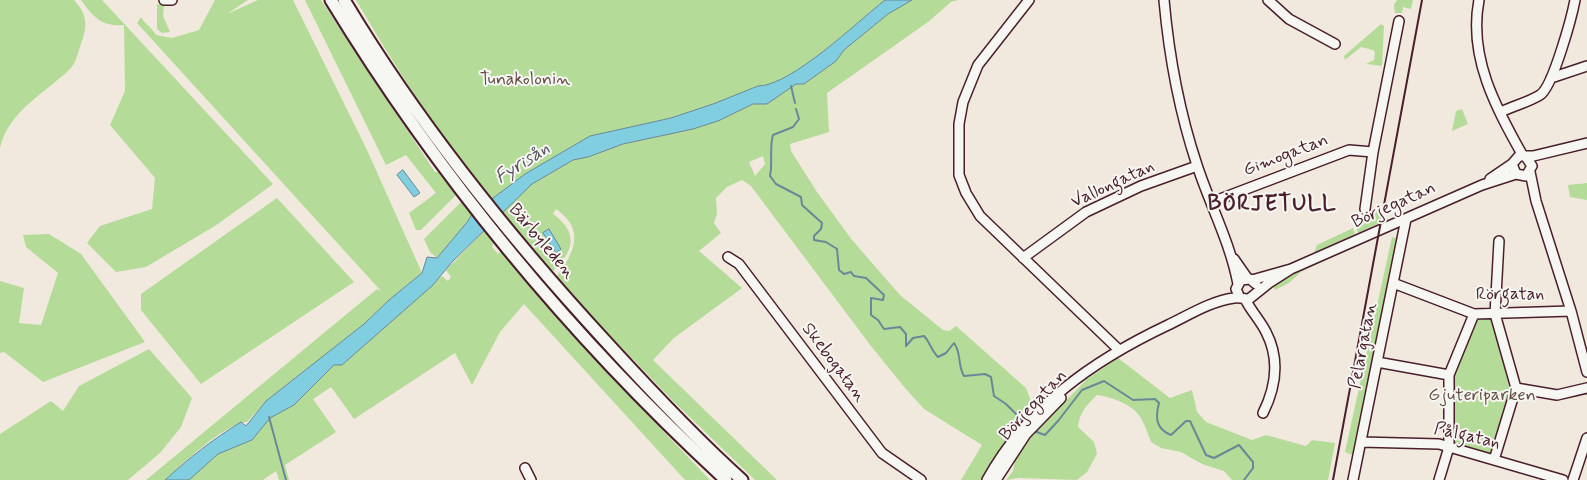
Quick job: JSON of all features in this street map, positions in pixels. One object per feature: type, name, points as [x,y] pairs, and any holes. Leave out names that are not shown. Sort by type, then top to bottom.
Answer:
[{"type":"main road","name":"Bärbyleden","points":[[331,0],[395,100],[518,252],[621,376],[726,480]]},
{"type":"main road","name":"Bärbyleden","points":[[344,0],[452,170]]},
{"type":"main road","name":"Bärbyleden","points":[[518,252],[670,412],[742,480]]},
{"type":"main road","points":[[702,458],[716,480]]},
{"type":"street","points":[[164,0],[172,0]]},
{"type":"street","points":[[1029,0],[978,65],[963,102],[959,124],[959,175],[966,193],[980,216],[1118,349]]},
{"type":"street","points":[[1164,0],[1179,104],[1198,166],[1245,293],[1266,332],[1274,354],[1276,370],[1274,386],[1263,413]]},
{"type":"street","points":[[1268,0],[1289,19],[1335,44]]},
{"type":"street","points":[[1479,0],[1476,49],[1519,159],[1531,169],[1536,200],[1571,311],[1587,372]]},
{"type":"street","points":[[1501,112],[1542,94],[1551,78],[1572,17],[1575,0]]},
{"type":"street","points":[[1365,209],[1399,21]]},
{"type":"street","points":[[1551,78],[1587,66]]},
{"type":"street","name":"Börjegatan","points":[[1482,185],[1519,159],[1587,143]]},
{"type":"street","name":"Gimogatan","points":[[1212,202],[1349,150],[1374,152]]},
{"type":"street","name":"Börjegatan","points":[[987,480],[1006,447],[1102,360],[1118,349],[1214,303],[1268,283],[1291,269],[1482,185],[1518,175],[1526,176],[1531,169],[1561,150]]},
{"type":"street","points":[[1519,159],[1513,172],[1518,175],[1536,200]]},
{"type":"street","name":"Vallongatan","points":[[1023,258],[1086,212],[1141,186],[1198,166]]},
{"type":"street","name":"Pelargatan","points":[[1353,480],[1406,218]]},
{"type":"street","points":[[1494,460],[1516,388],[1496,314],[1499,241]]},
{"type":"street","name":"Skebogatan","points":[[728,257],[739,264],[882,453],[920,480]]},
{"type":"street","points":[[1233,257],[1256,286],[1245,293]]},
{"type":"street","name":"Börjegatan","points":[[1245,293],[1241,280],[1250,280],[1291,269]]},
{"type":"street","name":"Rörgatan","points":[[1394,283],[1474,314],[1571,311]]},
{"type":"street","points":[[1439,480],[1449,447],[1449,374],[1474,314]]},
{"type":"street","points":[[1377,362],[1449,374]]},
{"type":"street","points":[[1516,388],[1557,395],[1587,388]]},
{"type":"street","name":"Börjegatan","points":[[996,480],[1023,432]]},
{"type":"street","points":[[1573,480],[1587,438]]},
{"type":"street","name":"Pålgatan","points":[[1361,442],[1439,444],[1563,480]]},
{"type":"street","points":[[525,468],[531,480]]},
{"type":"green space","points":[[0,0],[74,0],[83,13],[85,30],[77,57],[71,68],[30,103],[11,123],[4,135],[0,148]]},
{"type":"green space","points":[[81,0],[102,0],[273,184],[218,224],[146,267],[116,272],[87,243],[100,226],[152,209],[155,178],[110,125],[125,91],[124,25],[104,23],[90,12]]},
{"type":"green space","points":[[215,0],[248,0],[227,14],[258,0],[293,0],[367,150],[422,273],[389,300],[364,324],[266,401],[247,422],[227,429],[193,455],[165,480],[146,480],[377,289],[381,291],[137,23],[141,17],[156,35],[172,38],[199,30]]},
{"type":"green space","points":[[305,0],[321,0],[435,172],[439,172],[456,195],[421,230],[416,230],[409,213],[436,193],[406,155],[386,165]]},
{"type":"green space","name":"Tunakolonin","points":[[356,0],[885,0],[823,51],[788,76],[671,118],[590,136],[525,174],[492,202],[420,104]]},
{"type":"green space","points":[[912,0],[958,0],[951,2],[928,22],[827,93],[829,132],[790,144],[791,151],[817,192],[852,240],[900,295],[943,330],[949,331],[956,326],[1026,388],[1032,404],[1011,422],[1016,428],[981,480],[961,480],[982,445],[924,409],[871,346],[751,186],[742,180],[727,187],[716,198],[717,214],[714,223],[721,233],[699,251],[742,288],[674,338],[653,360],[777,480],[755,480],[673,401],[558,281],[557,276],[569,258],[574,241],[571,225],[565,217],[556,209],[553,214],[567,228],[571,242],[566,256],[553,271],[516,232],[502,212],[532,184],[573,160],[588,157],[623,144],[693,129],[718,121],[753,104],[767,103],[796,84],[804,84],[836,61],[844,50],[888,14]],"holes":[[[763,156],[765,164],[755,176],[749,162]]]},
{"type":"green space","points":[[1397,0],[1413,0],[1411,9],[1403,7],[1402,13],[1395,13],[1394,5]]},
{"type":"green space","points":[[157,4],[164,5],[163,16],[170,32],[162,33],[157,29]]},
{"type":"green space","points":[[1381,24],[1384,26],[1382,66],[1366,64],[1374,60],[1375,53],[1373,50],[1361,47],[1345,60],[1344,56]]},
{"type":"green space","points":[[1462,109],[1468,124],[1452,131],[1456,111]]},
{"type":"green space","points":[[1587,183],[1587,200],[1570,197],[1568,185]]},
{"type":"green space","points":[[277,198],[354,282],[201,384],[141,310],[141,294]]},
{"type":"green space","points":[[461,202],[472,214],[437,258],[430,252],[424,239]]},
{"type":"green space","points":[[1374,210],[1381,211],[1379,223],[1358,233],[1356,227],[1363,215]]},
{"type":"green space","points":[[1353,228],[1355,234],[1314,253],[1317,245]]},
{"type":"green space","points":[[486,229],[495,240],[492,247],[498,254],[501,251],[600,365],[710,480],[685,480],[524,304],[500,332],[472,385],[455,353],[354,419],[331,387],[313,399],[336,432],[285,465],[289,480],[279,480],[276,471],[263,480],[189,480],[218,454],[252,440],[270,418],[294,405],[334,365],[342,365],[442,276],[448,281],[451,277],[446,270]]},
{"type":"green space","points":[[49,234],[81,254],[145,342],[43,382],[4,352],[0,353],[0,281],[24,288],[19,323],[41,325],[58,273],[26,247],[23,235]]},
{"type":"green space","points":[[1392,237],[1399,239],[1362,459],[1345,452]]},
{"type":"green space","points":[[1336,255],[1301,272],[1289,283],[1275,290],[1272,284]]},
{"type":"green space","name":"Gjuteriparken","points":[[1493,317],[1511,395],[1492,456],[1453,447],[1454,374],[1475,319]]},
{"type":"green space","points":[[149,349],[192,398],[181,427],[160,453],[128,480],[0,480],[0,434],[51,401],[63,411],[79,386]]},
{"type":"green space","points":[[1118,358],[1170,398],[1192,390],[1197,412],[1206,422],[1252,440],[1266,435],[1306,446],[1312,440],[1335,443],[1328,480],[1232,480],[1224,471],[1202,464],[1181,452],[1161,448],[1151,442],[1139,415],[1134,410],[1116,400],[1097,395],[1084,409],[1078,427],[1094,442],[1097,454],[1087,472],[1077,480],[1019,478],[1006,480],[1013,471],[1016,455],[1045,422],[1087,379]]},
{"type":"water","points":[[885,0],[912,0],[888,14],[844,50],[836,61],[804,84],[796,84],[767,104],[753,104],[718,121],[693,129],[623,144],[588,157],[573,160],[532,184],[453,261],[433,285],[342,365],[334,365],[294,405],[270,418],[252,440],[218,454],[189,480],[165,480],[231,428],[241,422],[246,426],[266,401],[364,324],[389,300],[422,273],[427,257],[437,258],[472,214],[525,174],[590,136],[671,118],[788,76],[823,51]]},
{"type":"water","points":[[403,170],[420,193],[414,197],[397,175]]},
{"type":"water","points":[[549,229],[561,249],[556,253],[543,233]]},
{"type":"waterway","points":[[791,86],[795,103]]},
{"type":"waterway","points":[[796,109],[799,119],[793,127],[773,135],[770,176],[776,184],[801,197],[802,205],[822,223],[821,229],[814,236],[814,240],[826,242],[837,249],[839,270],[844,274],[851,272],[854,276],[866,278],[884,295],[883,300],[871,298],[871,315],[878,320],[884,329],[900,327],[906,334],[906,346],[913,338],[924,336],[938,357],[946,353],[954,343],[958,351],[964,376],[985,374],[991,377],[994,396],[1006,404],[1025,423]]},
{"type":"waterway","points":[[1034,431],[1045,435],[1082,390],[1104,381],[1133,400],[1155,399],[1159,403],[1158,422],[1166,433],[1171,435],[1186,421],[1190,421],[1206,455],[1214,458],[1239,445],[1253,462],[1253,468],[1244,480]]},
{"type":"waterway","points":[[269,417],[286,480]]},
{"type":"railway","points":[[1333,480],[1422,0]]},
{"type":"district","name":"BÖRJETULL","points":[[1272,205]]},
{"type":"water label","name":"Fyrisån","points":[[523,164]]}]
